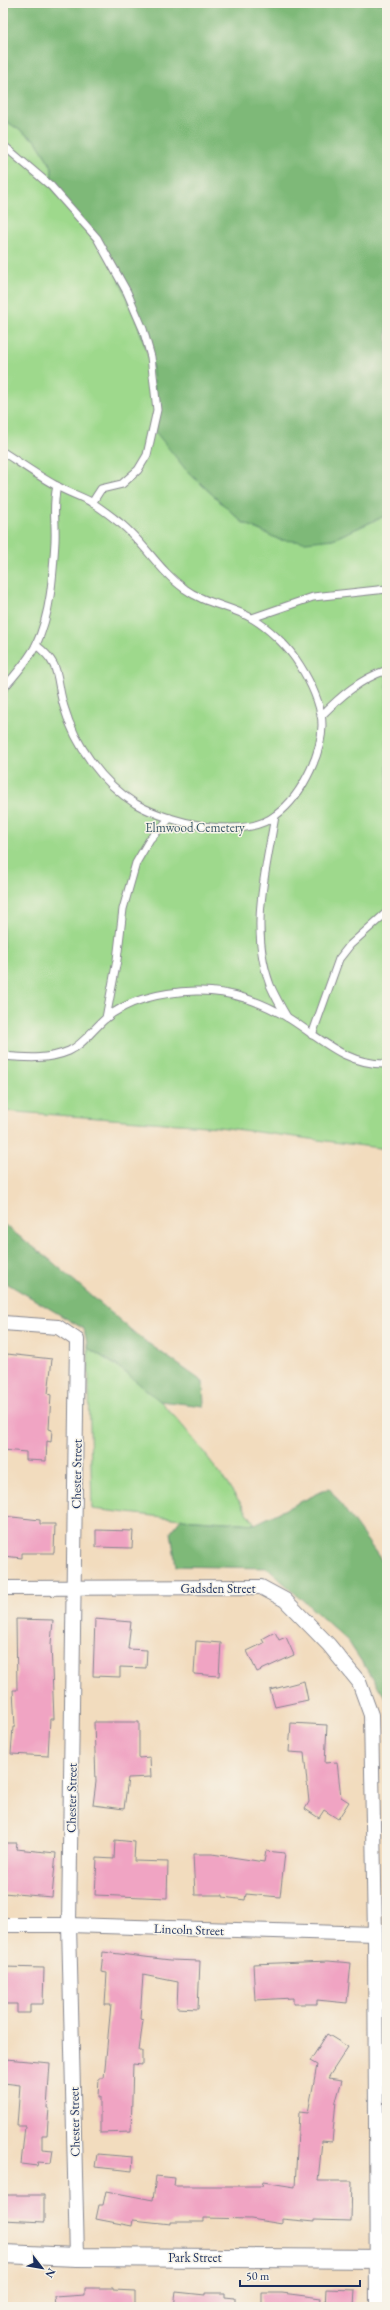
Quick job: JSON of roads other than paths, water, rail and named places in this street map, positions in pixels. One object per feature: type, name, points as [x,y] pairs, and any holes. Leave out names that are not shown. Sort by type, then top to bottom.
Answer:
[{"type":"street","name":"Chester Street","points":[[3,1323],[58,1327],[77,1340],[75,1588],[69,1925],[77,2256]]},
{"type":"street","name":"Gadsden Street","points":[[3,1588],[261,1587],[285,1600],[329,1645],[359,1682],[371,1715],[382,2258],[377,2307]]},
{"type":"street","name":"Lincoln Street","points":[[3,1925],[69,1925],[375,1934]]},
{"type":"street","name":"Park Street","points":[[3,2254],[77,2256],[382,2258]]},
{"type":"lane","points":[[3,145],[51,186],[97,238],[127,292],[143,329],[151,357],[157,410],[147,454],[138,470],[122,484],[101,489],[92,503]]},
{"type":"lane","points":[[3,452],[57,486],[92,503],[121,524],[184,589],[203,600],[252,618],[284,644],[295,658],[315,694],[321,716],[320,732],[309,777],[275,816],[244,827],[227,828],[198,825],[170,818],[137,804],[99,771],[78,741],[63,705],[56,669],[49,655],[36,645]]},
{"type":"lane","points":[[3,689],[23,666],[36,645],[50,599],[55,541],[53,503],[57,486]]},
{"type":"lane","points":[[252,618],[313,597],[387,589]]},
{"type":"lane","points":[[321,716],[345,693],[372,675],[387,670]]},
{"type":"lane","points":[[275,816],[260,901],[260,929],[270,984],[287,1018]]},
{"type":"lane","points":[[106,1018],[117,960],[123,909],[136,863],[150,839],[170,818]]},
{"type":"lane","points":[[312,1035],[339,959],[350,945],[387,912]]},
{"type":"lane","points":[[3,1056],[25,1058],[50,1057],[70,1051],[106,1018],[137,1001],[158,995],[195,991],[215,991],[239,996],[267,1007],[287,1018],[346,1057],[364,1063],[387,1064]]},
{"type":"park label","name":"Elmwood Cemetery","points":[[195,827]]}]
